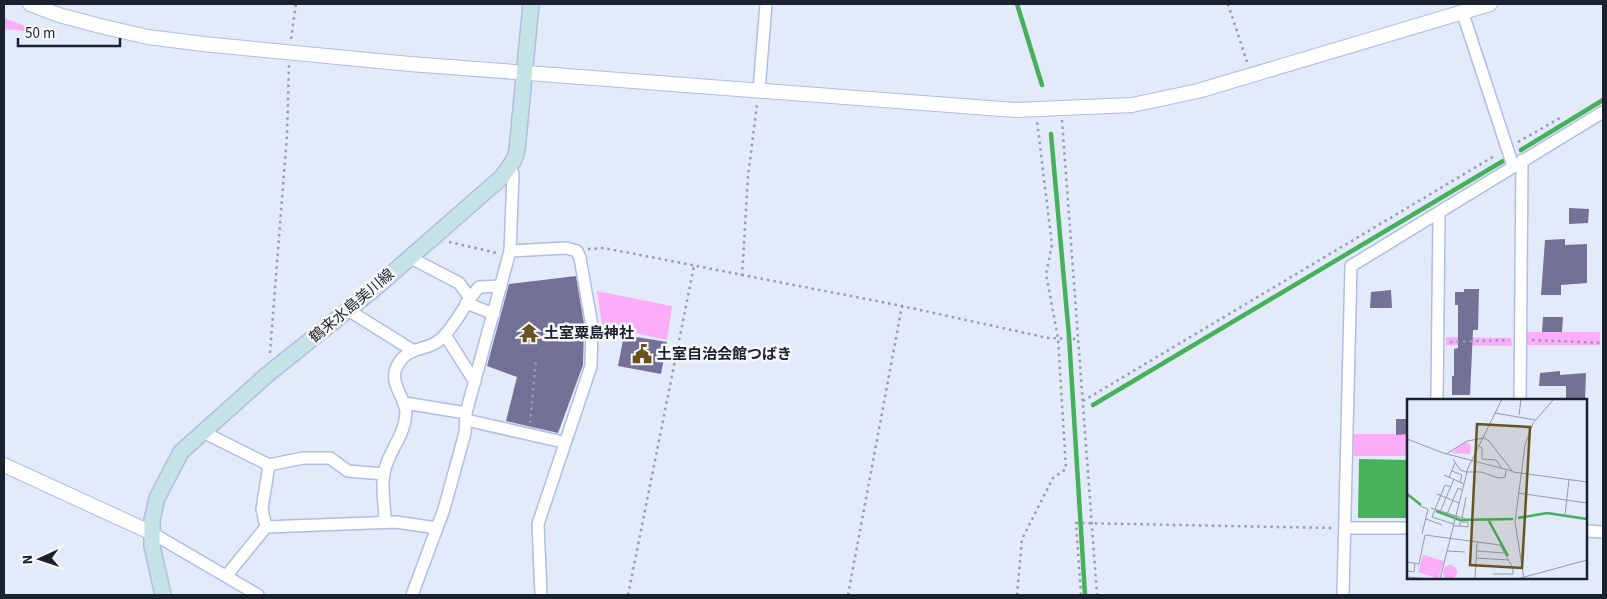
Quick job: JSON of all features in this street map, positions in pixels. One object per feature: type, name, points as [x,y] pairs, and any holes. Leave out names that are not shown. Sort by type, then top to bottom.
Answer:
[{"type":"main road","name":"鶴来水島美川線","points":[[162,595],[152,533],[157,498],[181,452],[268,374],[348,310],[409,257],[502,176],[510,166],[517,150],[531,4]]},
{"type":"street","points":[[30,4],[59,15],[100,26],[158,38],[289,53],[1014,110],[1132,105],[1198,91],[1490,4]]},
{"type":"street","points":[[759,90],[766,4]]},
{"type":"street","points":[[1462,11],[1508,148],[1518,163],[1520,399]]},
{"type":"street","points":[[1343,595],[1351,266],[1439,214],[1518,163],[1603,112]]},
{"type":"street","points":[[412,595],[437,528],[462,442],[466,417],[509,253],[513,174],[510,166]]},
{"type":"street","points":[[1437,399],[1439,214]]},
{"type":"street","points":[[509,253],[566,248],[577,251],[580,258],[592,326],[591,366],[538,524],[541,595]]},
{"type":"street","points":[[409,257],[459,283],[468,300],[494,314]]},
{"type":"street","points":[[501,286],[479,287],[445,334],[430,346],[412,350],[397,366],[394,376],[400,398],[405,403],[564,442]]},
{"type":"street","points":[[348,310],[412,350]]},
{"type":"street","points":[[445,334],[475,382]]},
{"type":"street","points":[[385,522],[384,474],[390,456],[402,436],[406,413],[405,403]]},
{"type":"street","points":[[203,432],[269,466],[304,458],[330,458],[348,471],[384,474]]},
{"type":"street","points":[[4,464],[152,533],[227,575],[258,595]]},
{"type":"street","points":[[266,527],[262,509],[269,466]]},
{"type":"street","points":[[227,575],[266,527],[385,522],[437,528]]},
{"type":"street","points":[[1346,528],[1407,528]]},
{"type":"street","points":[[1587,531],[1603,532]]},
{"type":"path","points":[[1228,4],[1245,50],[1250,76]]},
{"type":"path","points":[[268,374],[289,72]]},
{"type":"path","points":[[742,276],[748,176],[759,90]]},
{"type":"path","points":[[1061,109],[1096,595]]},
{"type":"path","points":[[1017,595],[1022,539],[1053,478],[1066,469],[1058,338],[1046,274],[1052,245],[1036,110]]},
{"type":"path","points":[[1083,401],[1560,118]]},
{"type":"path","points":[[431,237],[509,253]]},
{"type":"path","points":[[577,251],[604,248],[902,306],[1062,340],[1078,339]]},
{"type":"path","points":[[628,595],[694,265]]},
{"type":"path","points":[[848,595],[902,306]]},
{"type":"path","points":[[529,434],[536,360]]},
{"type":"path","points":[[1082,595],[1076,523],[1346,528]]},
{"type":"shaded area","points":[[4,18],[45,33],[4,29]]},
{"type":"shaded area","points":[[597,291],[672,306],[667,340],[602,326]]},
{"type":"shaded area","points":[[1527,332],[1600,332],[1600,345],[1527,345]]},
{"type":"shaded area","points":[[1446,337],[1511,338],[1512,346],[1446,345]]},
{"type":"shaded area","points":[[1353,434],[1407,434],[1407,456],[1354,456]]},
{"type":"shaded area","points":[[1359,459],[1407,460],[1407,518],[1358,518]]},
{"type":"building","points":[[1569,208],[1589,209],[1588,223],[1569,224]]},
{"type":"building","points":[[1565,239],[1565,245],[1587,244],[1587,283],[1561,285],[1561,295],[1541,295],[1545,240]]},
{"type":"building","points":[[576,276],[584,324],[583,365],[558,433],[506,421],[517,377],[487,366],[509,284]]},
{"type":"building","points":[[1464,289],[1479,289],[1478,330],[1473,330],[1470,395],[1452,395],[1454,349],[1458,348],[1458,305],[1455,305],[1455,292],[1464,292]]},
{"type":"building","points":[[1391,290],[1392,308],[1370,308],[1371,292]]},
{"type":"building","points":[[1543,317],[1563,317],[1562,332],[1542,332]]},
{"type":"building","name":"土室自治会館つばき","points":[[624,335],[667,342],[661,374],[618,366]]},
{"type":"building","points":[[1560,371],[1560,375],[1586,373],[1585,399],[1566,399],[1566,386],[1539,386],[1540,373]]},
{"type":"building","points":[[1396,419],[1407,419],[1407,434],[1396,435]]},
{"type":"waterway","points":[[1017,4],[1042,85]]},
{"type":"waterway","points":[[1521,150],[1603,100]]},
{"type":"waterway","points":[[1051,134],[1069,336],[1085,595]]},
{"type":"waterway","points":[[1093,405],[1503,161]]},
{"type":"place","name":"土室粟島神社","points":[[529,333]]},
{"type":"place","name":"土室自治会館つばき","points":[[642,354]]}]
